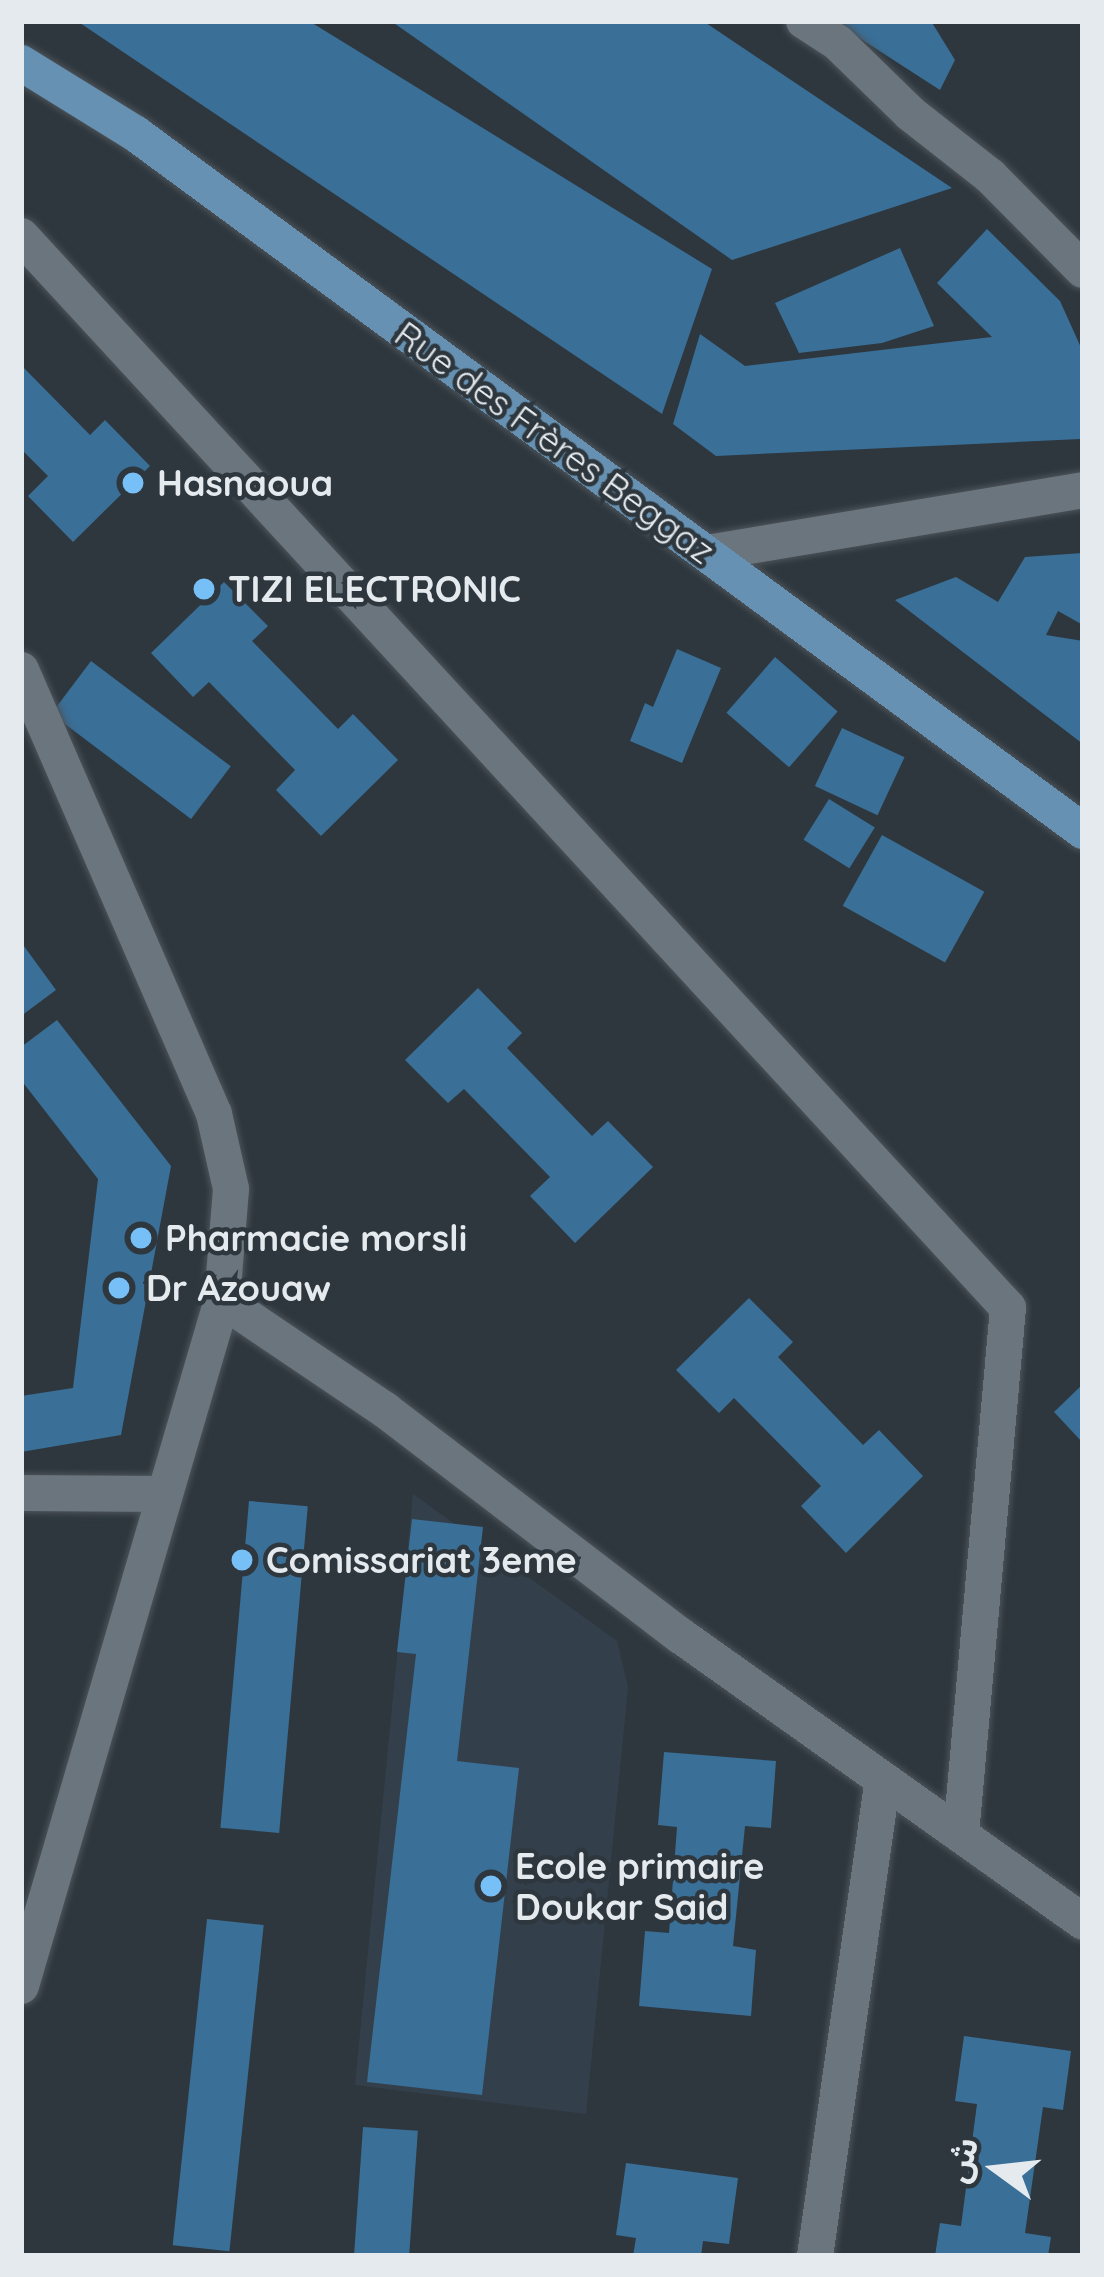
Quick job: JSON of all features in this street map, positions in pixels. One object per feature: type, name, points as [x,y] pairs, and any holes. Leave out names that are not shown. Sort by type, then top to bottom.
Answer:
[{"type":"main road","name":"Rue des Frères Beggaz","points":[[21,63],[136,134],[1083,831]]},
{"type":"street","points":[[804,21],[838,44],[911,113],[990,176],[1083,271]]},
{"type":"street","points":[[21,236],[1008,1308],[961,1835]]},
{"type":"street","points":[[707,553],[1083,490]]},
{"type":"street","points":[[21,670],[214,1114],[231,1189],[222,1300],[21,1986]]},
{"type":"street","points":[[222,1300],[385,1410],[662,1622],[1083,1922]]},
{"type":"street","points":[[21,1493],[164,1494]]},
{"type":"street","points":[[815,2256],[883,1780]]},
{"type":"shaded area","name":"Ecole primaire Doukar Said","points":[[413,1494],[617,1641],[628,1687],[586,2114],[355,2085]]},
{"type":"building","points":[[77,21],[309,21],[712,269],[662,414]]},
{"type":"building","points":[[391,21],[703,21],[952,188],[732,260]]},
{"type":"building","points":[[833,21],[931,21],[955,60],[940,90]]},
{"type":"building","points":[[987,229],[1060,301],[1083,352],[1080,439],[716,456],[673,424],[700,334],[745,366],[992,337],[937,283]]},
{"type":"building","points":[[900,248],[934,326],[882,343],[799,353],[775,303]]},
{"type":"building","points":[[21,365],[90,435],[105,420],[150,466],[73,542],[28,496],[48,476],[21,449]]},
{"type":"building","points":[[1083,553],[1083,625],[1058,611],[1046,635],[1083,641],[1083,744],[895,600],[956,577],[998,602],[1025,557]]},
{"type":"building","points":[[224,582],[268,626],[252,641],[338,729],[353,714],[398,760],[321,836],[276,790],[295,770],[209,682],[193,697],[151,653]]},
{"type":"building","points":[[677,649],[721,668],[682,763],[630,741],[645,703],[653,707]]},
{"type":"building","points":[[775,657],[838,711],[789,767],[726,713]]},
{"type":"building","points":[[91,661],[231,766],[191,819],[51,714]]},
{"type":"building","points":[[842,728],[905,757],[877,815],[815,786]]},
{"type":"building","points":[[829,799],[875,828],[849,868],[804,840]]},
{"type":"building","points":[[882,835],[984,892],[945,963],[843,906]]},
{"type":"building","points":[[21,942],[56,990],[21,1016]]},
{"type":"building","points":[[478,988],[522,1033],[507,1048],[592,1136],[608,1121],[653,1167],[575,1243],[530,1196],[550,1177],[464,1089],[448,1103],[405,1060]]},
{"type":"building","points":[[57,1020],[171,1166],[121,1435],[21,1452],[21,1396],[73,1388],[98,1179],[21,1080],[21,1047]]},
{"type":"building","points":[[749,1298],[793,1342],[778,1357],[863,1445],[879,1430],[923,1476],[846,1553],[801,1506],[821,1486],[734,1398],[719,1413],[676,1370]]},
{"type":"building","points":[[1083,1384],[1083,1443],[1054,1412]]},
{"type":"building","points":[[249,1501],[308,1506],[279,1833],[220,1828]]},
{"type":"building","points":[[412,1519],[483,1527],[457,1761],[519,1768],[482,2095],[367,2082],[416,1654],[397,1652]]},
{"type":"building","points":[[664,1752],[776,1761],[771,1828],[745,1826],[733,1946],[756,1950],[751,2016],[639,2006],[645,1931],[669,1933],[677,1827],[658,1825]]},
{"type":"building","points":[[207,1919],[264,1925],[229,2251],[173,2245]]},
{"type":"building","points":[[964,2036],[1071,2051],[1063,2110],[1043,2107],[1025,2233],[1051,2237],[1048,2256],[935,2256],[940,2223],[961,2226],[977,2104],[955,2101]]},
{"type":"building","points":[[363,2127],[418,2131],[409,2256],[354,2256]]},
{"type":"building","points":[[626,2163],[738,2178],[729,2244],[703,2241],[701,2256],[633,2256],[636,2238],[616,2235]]},
{"type":"place","name":"Hasnaoua","points":[[133,483]]},
{"type":"place","name":"TIZI ELECTRONIC","points":[[204,589]]},
{"type":"place","name":"Pharmacie morsli","points":[[141,1238]]},
{"type":"place","name":"Dr Azouaw","points":[[119,1288]]},
{"type":"place","name":"Comissariat 3eme","points":[[242,1560]]},
{"type":"place","name":"Ecole primaire Doukar Said","points":[[491,1886]]}]
